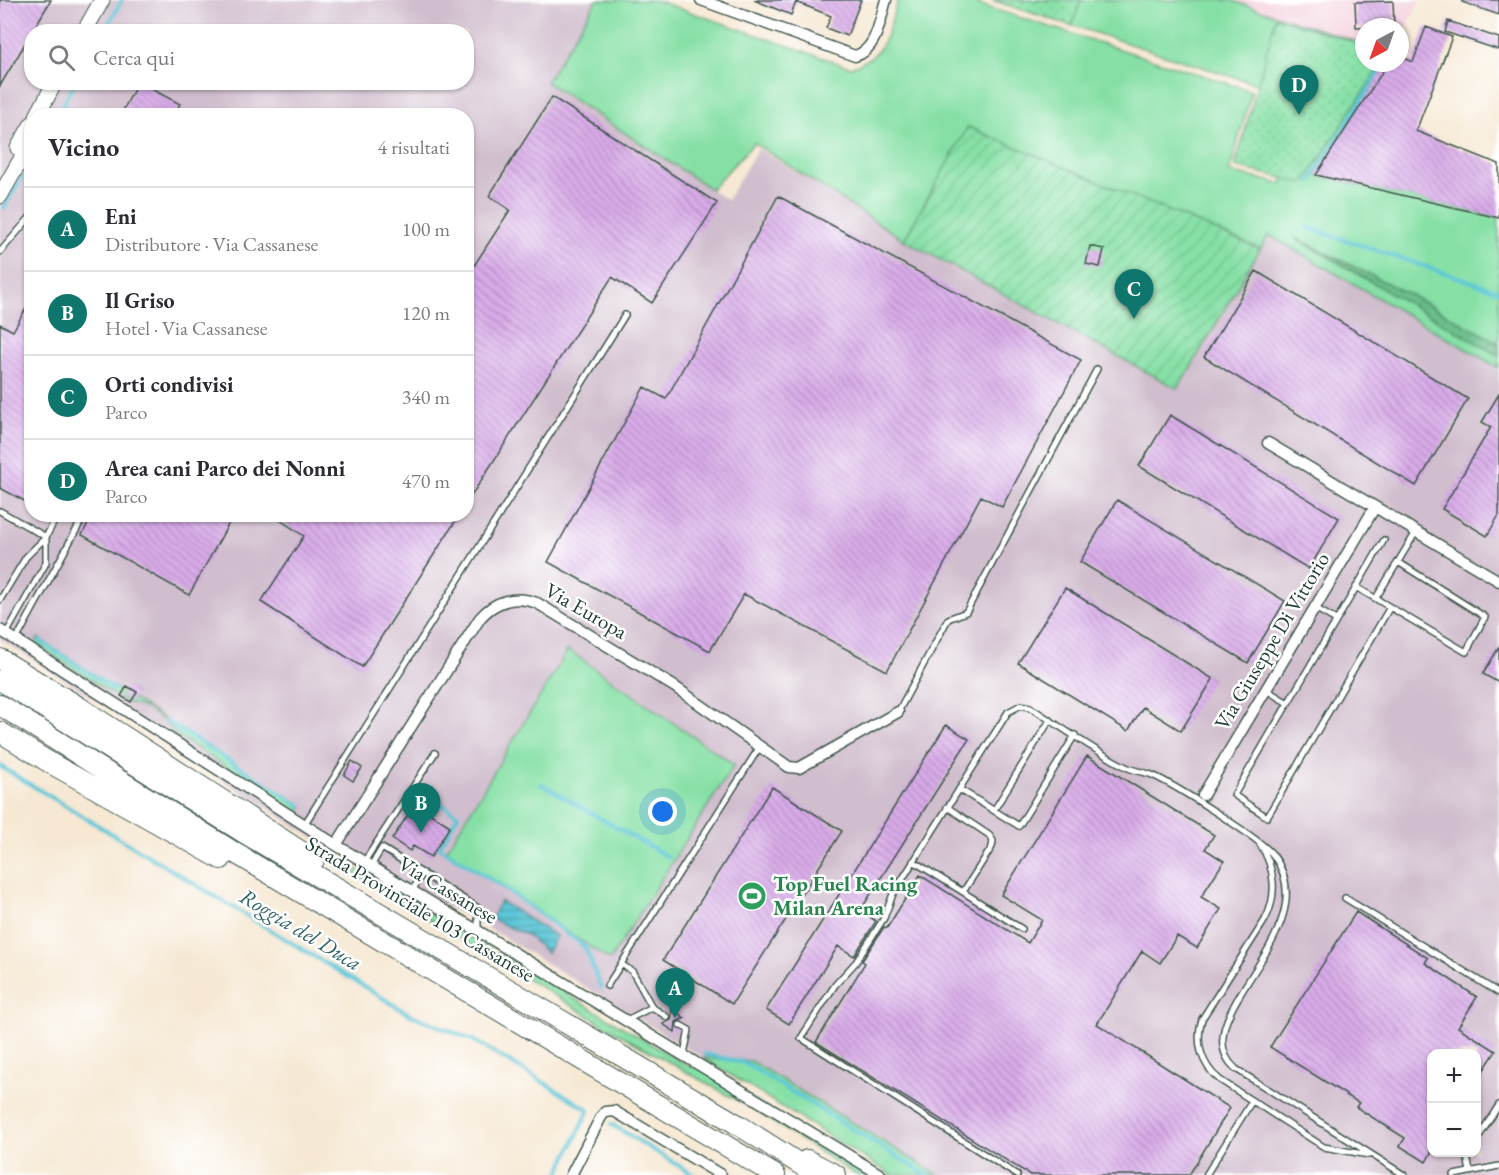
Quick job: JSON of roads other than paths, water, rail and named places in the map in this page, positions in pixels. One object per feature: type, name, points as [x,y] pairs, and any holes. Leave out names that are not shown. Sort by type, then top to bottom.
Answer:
[{"type":"highway","points":[[0,658],[278,836],[495,982]]},
{"type":"highway","name":"Strada Provinciale 103 Cassanese","points":[[0,680],[246,834],[740,1126],[817,1175]]},
{"type":"highway","points":[[0,705],[235,853],[775,1175]]},
{"type":"highway","points":[[0,732],[61,770],[251,876],[494,1020],[598,1069]]},
{"type":"highway","points":[[740,1126],[836,1175]]},
{"type":"main road","points":[[88,24],[102,0]]},
{"type":"main road","points":[[98,24],[111,0]]},
{"type":"main road","points":[[41,108],[51,90]]},
{"type":"main road","points":[[49,108],[60,90]]},
{"type":"main road","points":[[0,180],[24,138]]},
{"type":"main road","points":[[0,196],[24,154]]},
{"type":"street","points":[[701,0],[855,56],[864,52],[871,45],[886,0]]},
{"type":"street","points":[[1268,443],[1499,581]]},
{"type":"street","name":"Via Giuseppe Di Vittorio","points":[[1203,795],[1375,507]]},
{"type":"street","name":"Via Europa","points":[[336,845],[480,618],[491,607],[506,601],[519,599],[537,603],[675,687],[786,766],[799,768],[898,712]]},
{"type":"street","name":"Via Cassanese","points":[[3,632],[336,845],[882,1175]]},
{"type":"street","points":[[571,1175],[601,1117],[605,1112],[614,1111],[721,1175]]},
{"type":"lane","points":[[0,252],[24,224]]},
{"type":"lane","points":[[304,825],[625,315]]},
{"type":"lane","points":[[898,712],[948,619],[966,612],[1097,369]]},
{"type":"lane","points":[[0,511],[46,537]]},
{"type":"lane","points":[[0,600],[26,557],[46,537],[54,522]]},
{"type":"lane","points":[[16,640],[81,522]]},
{"type":"lane","points":[[1376,598],[1416,532]]},
{"type":"lane","points":[[3,632],[46,563],[46,537]]},
{"type":"lane","points":[[1384,540],[1234,795],[1267,817],[1390,607]]},
{"type":"lane","points":[[1356,587],[1466,652],[1485,617],[1398,562]]},
{"type":"lane","points":[[1315,608],[1336,620]]},
{"type":"lane","points":[[1266,690],[1288,703]]},
{"type":"lane","points":[[1017,1175],[801,1038],[835,985],[856,962],[884,918],[892,894],[1012,708],[1025,705],[1127,768],[1153,776],[1255,839],[1271,852],[1282,869],[1287,889],[1287,906],[1281,926],[1227,1020],[1224,1032],[1226,1052],[1236,1069],[1404,1175]]},
{"type":"lane","points":[[994,810],[1050,720]]},
{"type":"lane","points":[[960,789],[1018,826],[1075,735]]},
{"type":"lane","points":[[607,986],[759,747]]},
{"type":"lane","points":[[368,864],[435,753]]},
{"type":"lane","points":[[947,807],[989,834],[993,841],[992,847],[963,892]]},
{"type":"lane","points":[[1255,839],[1264,850],[1272,871],[1272,903],[1265,920],[1205,1013],[1199,1035],[1202,1056],[1210,1071],[1324,1147],[1374,1156]]},
{"type":"lane","points":[[368,864],[382,848],[478,908],[478,931]]},
{"type":"lane","points":[[913,861],[1022,929]]},
{"type":"lane","points":[[412,891],[423,873]]},
{"type":"lane","points":[[1345,898],[1499,993]]},
{"type":"lane","points":[[621,964],[632,971],[652,1007],[667,1017]]},
{"type":"lane","points":[[627,1020],[652,1007]]},
{"type":"lane","points":[[680,1025],[689,1030],[684,1054]]},
{"type":"lane","points":[[1206,1175],[1252,1101]]},
{"type":"lane","points":[[1481,1133],[1499,1105]]},
{"type":"lane","points":[[1467,1157],[1470,1172]]},
{"type":"lane","points":[[1454,1175],[1499,1166]]},
{"type":"water","points":[[500,901],[556,936],[547,953],[527,935],[491,919]]},
{"type":"waterway","points":[[108,24],[122,0]]},
{"type":"waterway","points":[[1310,182],[1379,72]]},
{"type":"waterway","points":[[61,108],[71,90]]},
{"type":"waterway","points":[[4,208],[24,174]]},
{"type":"waterway","points":[[1306,227],[1499,291]]},
{"type":"waterway","points":[[40,641],[114,689]]},
{"type":"waterway","points":[[166,721],[301,806]]},
{"type":"waterway","name":"Roggia del Duca","points":[[0,766],[409,1014],[475,1041],[589,1110],[558,1175]]},
{"type":"waterway","points":[[541,784],[668,857]]},
{"type":"waterway","points":[[426,794],[458,815],[439,847],[506,889],[577,941],[586,949],[601,988]]},
{"type":"waterway","points":[[705,1054],[745,1063],[927,1175]]},
{"type":"waterway","name":"Roggia del Duca","points":[[611,1124],[694,1175]]},
{"type":"place","name":"Area cani Parco dei Nonni","points":[[1299,115]]},
{"type":"place","name":"Orti condivisi","points":[[1134,319]]},
{"type":"place","name":"Il Griso","points":[[421,833]]},
{"type":"place","name":"Top Fuel Racing Milan Arena","points":[[752,896]]},
{"type":"place","name":"Eni","points":[[675,1018]]}]
